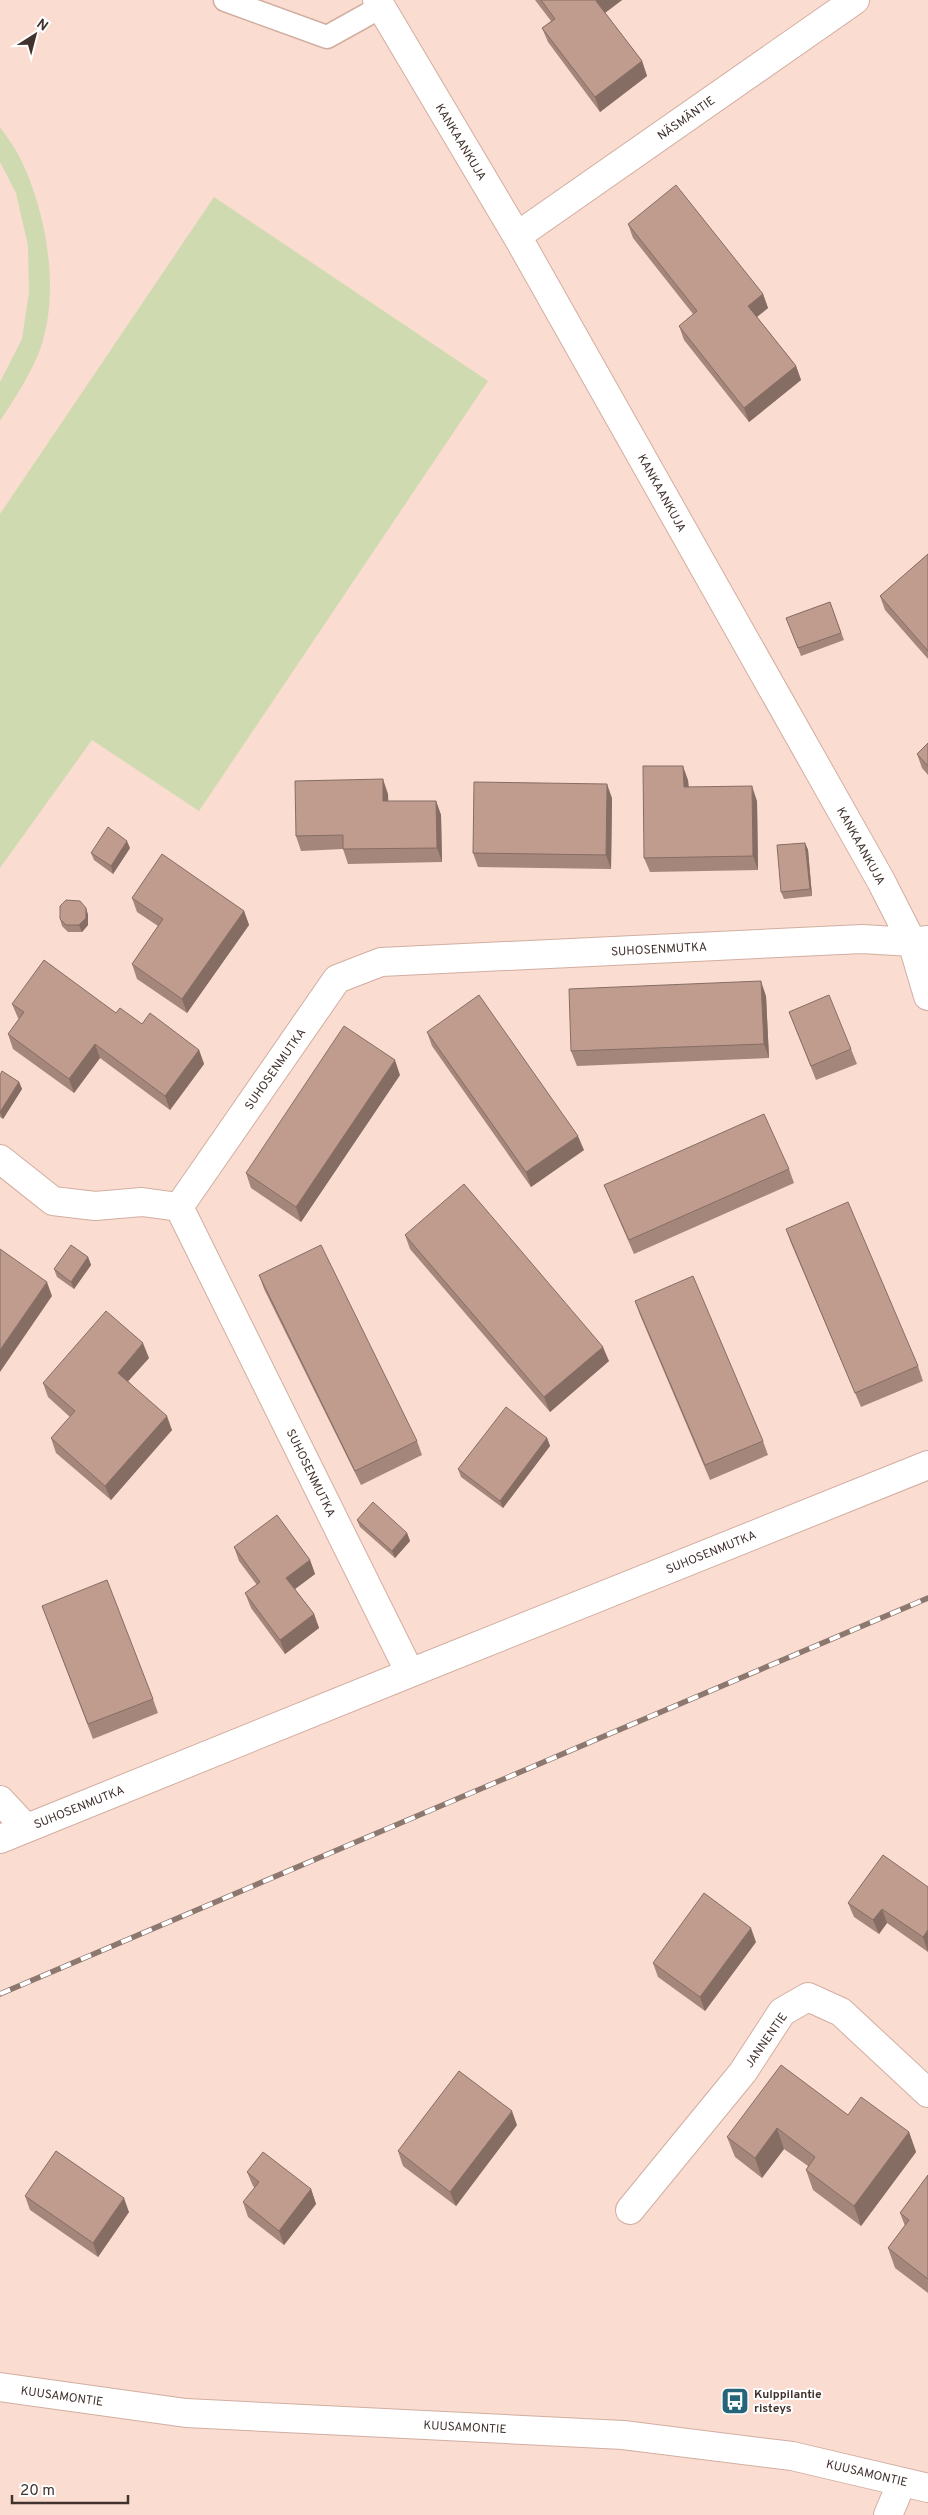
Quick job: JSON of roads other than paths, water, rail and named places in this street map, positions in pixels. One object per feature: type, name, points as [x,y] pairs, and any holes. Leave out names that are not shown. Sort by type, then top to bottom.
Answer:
[{"type":"street","name":"NÄSMÄNTIE","points":[[517,236],[856,0]]},
{"type":"street","name":"KANKAANKUJA","points":[[379,3],[517,236],[881,881],[920,941],[928,996]]},
{"type":"street","name":"SUHOSENMUTKA","points":[[410,1673],[179,1207],[337,979],[381,962],[862,939],[920,941]]},
{"type":"street","points":[[0,1158],[53,1201],[95,1206],[142,1202],[179,1207]]},
{"type":"street","name":"SUHOSENMUTKA","points":[[0,1839],[928,1465]]},
{"type":"street","name":"SUHOSENMUTKA","points":[[0,1800],[26,1828]]},
{"type":"street","name":"JANNENTIE","points":[[630,2210],[743,2072],[782,2012],[808,1996],[841,2012],[928,2093]]},
{"type":"street","name":"KUUSAMONTIE","points":[[0,2387],[186,2413],[623,2435],[792,2456],[928,2488]]},
{"type":"street","points":[[888,2515],[902,2482]]},
{"type":"lane","points":[[225,0],[327,37],[379,3]]},
{"type":"railway","points":[[0,1994],[928,1598]]},
{"type":"place","name":"Kulppilantie risteys","points":[[735,2401]]}]
